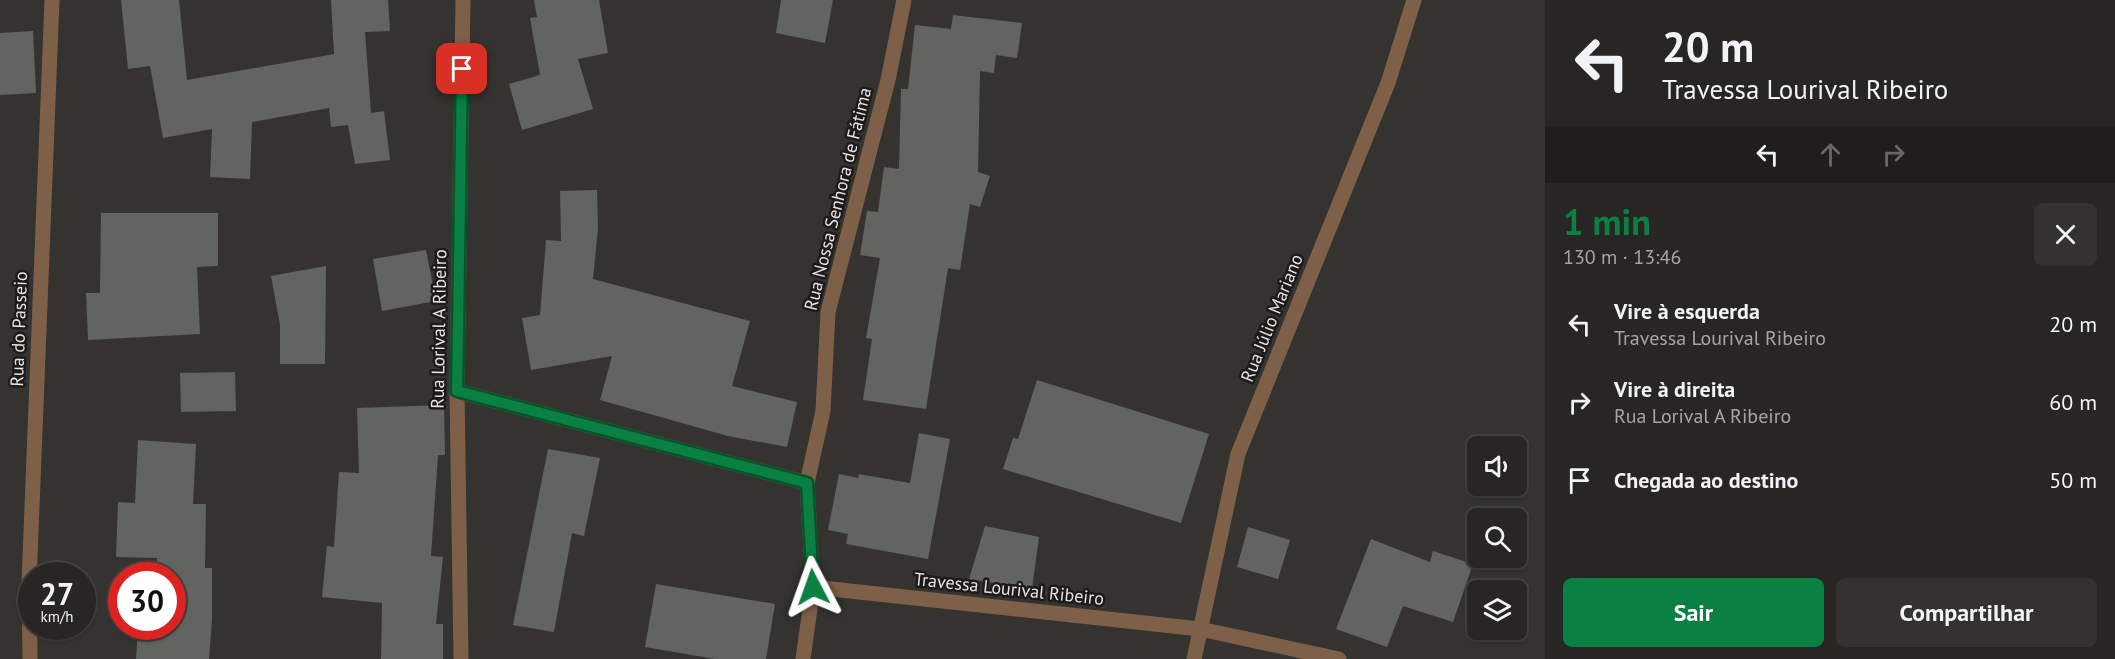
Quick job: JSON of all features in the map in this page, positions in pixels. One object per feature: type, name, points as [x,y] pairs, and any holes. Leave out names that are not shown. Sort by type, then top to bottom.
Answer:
[{"type":"street","name":"Rua do Passeio","points":[[30,659],[29,583],[52,0]]},
{"type":"street","name":"Rua Lorival A Ribeiro","points":[[461,659],[457,391],[463,0]]},
{"type":"street","name":"Rua Nossa Senhora de Fátima","points":[[803,659],[813,587],[807,483],[823,411],[828,312],[888,80],[904,0]]},
{"type":"street","name":"Rua Júlio Mariano","points":[[1194,659],[1238,454],[1388,83],[1414,0]]},
{"type":"street","points":[[457,391],[807,483]]},
{"type":"street","name":"Travessa Lourival Ribeiro","points":[[813,587],[1200,629],[1339,659]]},
{"type":"building","points":[[121,0],[179,0],[187,80],[334,54],[331,0],[388,0],[390,31],[365,32],[371,113],[384,111],[390,160],[355,164],[348,125],[331,127],[329,108],[252,122],[250,179],[210,177],[212,129],[163,138],[150,66],[128,69]]},
{"type":"building","points":[[534,0],[599,0],[608,53],[578,59],[593,109],[522,130],[509,84],[540,75],[530,18],[537,17]]},
{"type":"building","points":[[781,0],[833,0],[825,43],[776,33]]},
{"type":"building","points":[[953,15],[1022,23],[1017,58],[996,55],[994,73],[980,71],[978,172],[990,176],[980,207],[970,204],[960,270],[948,268],[926,409],[863,400],[872,339],[866,338],[880,258],[860,255],[867,211],[878,212],[884,167],[899,169],[901,89],[908,89],[915,25],[951,29]]},
{"type":"building","points":[[33,31],[36,93],[0,95],[0,33]]},
{"type":"building","points":[[597,190],[598,228],[593,279],[750,321],[732,386],[797,402],[787,447],[728,436],[600,400],[612,356],[531,370],[522,318],[540,315],[546,240],[561,241],[560,191]]},
{"type":"building","points":[[101,213],[218,213],[218,266],[197,267],[200,334],[88,340],[86,293],[100,293]]},
{"type":"building","points":[[426,250],[436,301],[382,311],[373,259]]},
{"type":"building","points":[[326,266],[325,364],[280,364],[280,325],[271,276]]},
{"type":"building","points":[[235,372],[236,411],[181,412],[180,373]]},
{"type":"building","points":[[1037,380],[1209,434],[1181,523],[1003,469],[1013,438],[1018,439]]},
{"type":"building","points":[[444,405],[445,455],[438,455],[431,556],[443,557],[436,624],[443,624],[443,659],[381,659],[382,603],[322,597],[327,546],[334,547],[339,472],[359,473],[357,408]]},
{"type":"building","points":[[919,433],[950,439],[928,559],[846,544],[848,534],[828,530],[839,474],[858,478],[859,474],[910,483]]},
{"type":"building","points":[[138,440],[196,444],[193,504],[206,504],[205,568],[212,568],[209,659],[136,659],[137,640],[186,640],[186,562],[157,562],[157,558],[116,557],[118,502],[135,503]]},
{"type":"building","points":[[548,449],[600,458],[584,536],[572,533],[554,632],[513,625]]},
{"type":"building","points":[[985,526],[1039,537],[1032,589],[969,579]]},
{"type":"building","points":[[1248,527],[1290,540],[1278,579],[1237,567]]},
{"type":"building","points":[[1371,539],[1430,562],[1433,551],[1467,562],[1467,568],[1472,568],[1453,622],[1403,606],[1387,647],[1336,629]]},
{"type":"building","points":[[656,584],[775,604],[766,659],[715,659],[645,647]]},
{"type":"route","points":[[462,69],[457,391],[807,483],[813,587]]}]
